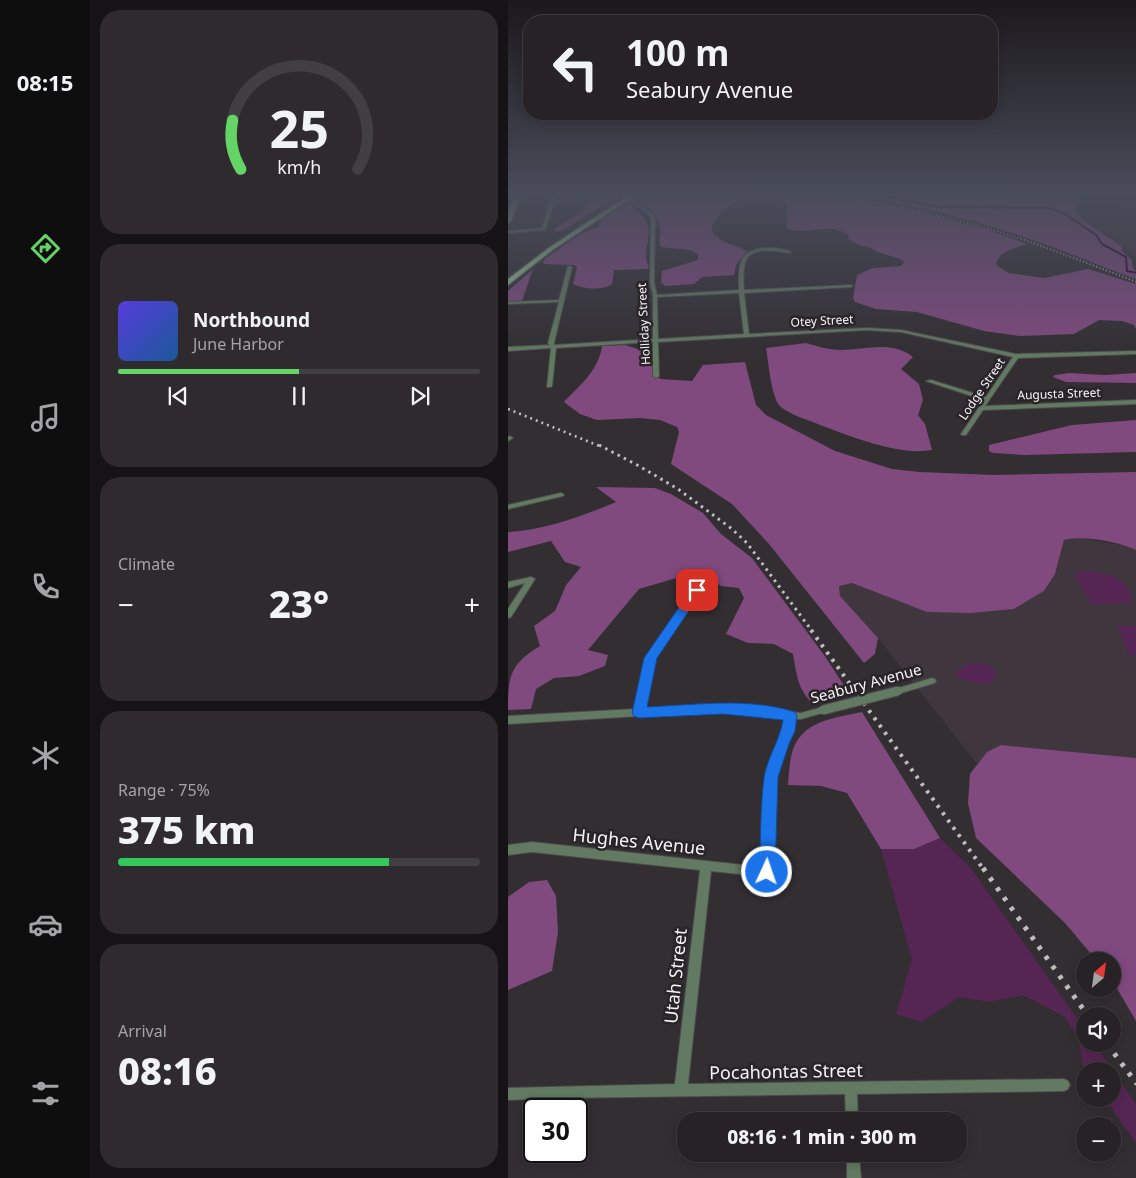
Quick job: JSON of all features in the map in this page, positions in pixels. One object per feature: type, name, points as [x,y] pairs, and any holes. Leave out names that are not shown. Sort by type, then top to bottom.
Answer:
[{"type":"main road","points":[[508,274],[544,248]]},
{"type":"main road","points":[[508,283],[552,248]]},
{"type":"street","name":"Holliday Street","points":[[653,248],[652,282],[655,296],[657,340],[656,376]]},
{"type":"street","points":[[747,335],[741,269],[744,259],[746,256],[760,251],[789,252]]},
{"type":"street","points":[[549,386],[553,346],[551,343],[570,267]]},
{"type":"street","points":[[655,296],[851,286]]},
{"type":"street","points":[[508,303],[561,301]]},
{"type":"street","name":"Otey Street","points":[[508,349],[852,329],[889,330],[1016,356],[1135,353]]},
{"type":"street","name":"Lodge Street","points":[[964,434],[1016,356]]},
{"type":"street","points":[[928,381],[988,399]]},
{"type":"street","name":"Augusta Street","points":[[981,408],[1136,402]]},
{"type":"street","points":[[508,507],[561,495]]},
{"type":"street","points":[[508,585],[531,579],[508,615]]},
{"type":"street","points":[[639,713],[651,658],[697,590]]},
{"type":"street","name":"Seabury Avenue","points":[[508,720],[723,708],[801,716],[932,681]]},
{"type":"street","name":"Hughes Avenue","points":[[508,850],[532,848],[767,872],[771,777],[788,731],[791,716]]},
{"type":"street","name":"Utah Street","points":[[681,1090],[706,866]]},
{"type":"street","name":"Pocahontas Street","points":[[508,1094],[1064,1085]]},
{"type":"street","points":[[851,1088],[852,1112]]},
{"type":"street","points":[[853,1162],[854,1178]]},
{"type":"shaded area","points":[[561,248],[647,248],[646,260],[649,267],[648,269],[614,270],[612,284],[604,288],[582,287],[573,284],[577,268],[575,265],[544,264],[543,261]]},
{"type":"shaded area","points":[[670,248],[740,248],[747,251],[736,265],[734,275],[702,277],[694,284],[665,286],[661,282],[662,271],[698,260],[698,254],[689,250]]},
{"type":"shaded area","points":[[871,248],[1015,248],[1005,252],[996,263],[997,266],[1009,273],[1044,278],[1088,269],[1136,284],[1136,329],[1134,325],[1122,321],[1099,320],[1074,334],[1020,336],[984,331],[917,312],[876,309],[855,302],[853,298],[857,275],[873,268],[901,266],[904,263],[903,260]]},
{"type":"shaded area","points":[[1054,248],[1122,248],[1122,251],[1131,259],[1136,272],[1136,279]]},
{"type":"shaded area","points":[[1124,248],[1136,248],[1136,257]]},
{"type":"shaded area","points":[[533,269],[522,301],[508,301],[508,291]]},
{"type":"shaded area","points":[[806,343],[836,350],[887,347],[905,352],[913,357],[901,369],[919,384],[923,400],[918,415],[925,424],[932,450],[900,450],[865,441],[799,417],[781,407],[773,390],[766,348]]},
{"type":"shaded area","points":[[625,345],[641,350],[660,379],[692,381],[703,365],[745,362],[756,405],[766,415],[835,451],[892,469],[994,475],[1136,472],[1136,550],[1101,540],[1081,538],[1064,540],[1055,574],[1044,591],[1014,609],[971,613],[927,612],[852,583],[839,586],[840,596],[878,638],[875,654],[864,663],[769,544],[732,504],[671,464],[679,432],[677,427],[660,420],[640,418],[597,420],[580,414],[564,402],[593,370],[602,346]]},
{"type":"shaded area","points":[[1069,373],[1105,375],[1136,373],[1136,383],[1066,382],[1053,377]]},
{"type":"shaded area","points":[[1136,420],[1136,452],[1024,455],[993,453],[989,451],[989,445],[1072,425]]},
{"type":"shaded area","points":[[596,487],[655,488],[671,494],[703,513],[721,534],[752,558],[824,655],[849,693],[813,703],[801,687],[793,654],[774,644],[748,643],[726,634],[744,598],[739,588],[721,586],[709,578],[683,576],[639,589],[588,650],[608,655],[605,666],[579,676],[554,678],[536,689],[531,709],[508,710],[510,680],[513,672],[522,659],[540,646],[534,626],[555,611],[566,585],[581,567],[565,562],[551,541],[508,552],[508,532],[564,522],[616,502]]},
{"type":"shaded area","points":[[1075,537],[1128,546],[1136,550],[1136,758],[1001,745],[987,752],[977,764],[878,638],[840,596],[839,586],[852,583],[927,612],[1014,609],[1044,591],[1055,574],[1064,540]]},
{"type":"shaded area","points":[[1091,571],[1119,579],[1128,588],[1132,603],[1091,604],[1073,573]]},
{"type":"shaded area","points":[[1117,626],[1136,626],[1136,655],[1129,655]]},
{"type":"shaded area","points":[[968,664],[985,664],[992,668],[996,673],[993,681],[989,683],[969,682],[956,677],[956,672]]},
{"type":"shaded area","points":[[862,712],[940,838],[914,849],[881,849],[847,793],[821,786],[788,785],[792,753],[796,742],[802,734],[810,728],[830,719]]},
{"type":"shaded area","points":[[1001,745],[1136,758],[1136,1021],[1121,995],[1121,952],[1089,952],[1065,923],[976,838],[968,803],[970,774],[987,752]]},
{"type":"shaded area","points":[[940,838],[970,867],[1076,1017],[1076,1036],[1065,1017],[1023,995],[989,1002],[959,997],[922,1022],[896,1014],[912,960],[881,849],[914,849]]},
{"type":"shaded area","points":[[547,880],[556,896],[558,932],[552,971],[508,990],[508,897],[529,882]]},
{"type":"shaded area","points":[[1081,1052],[1100,1052],[1107,1062],[1082,1062]]},
{"type":"shaded area","points":[[1121,1082],[1136,1104],[1136,1143],[1121,1122],[1121,1117],[1118,1117],[1111,1107],[1121,1107]]},
{"type":"waterway","points":[[1109,248],[1126,257],[1127,271],[1137,273]]},
{"type":"railway","points":[[1046,248],[1137,282]]},
{"type":"railway","points":[[508,409],[602,447]]},
{"type":"railway","points":[[599,445],[678,489],[732,529],[747,543],[812,631]]},
{"type":"railway","points":[[811,630],[984,870]]},
{"type":"railway","points":[[983,868],[1082,1007]]},
{"type":"railway","points":[[1113,1052],[1137,1084]]},
{"type":"route","points":[[697,590],[651,658],[639,713],[723,708],[753,710],[791,716],[788,731],[771,777],[767,872]]}]
